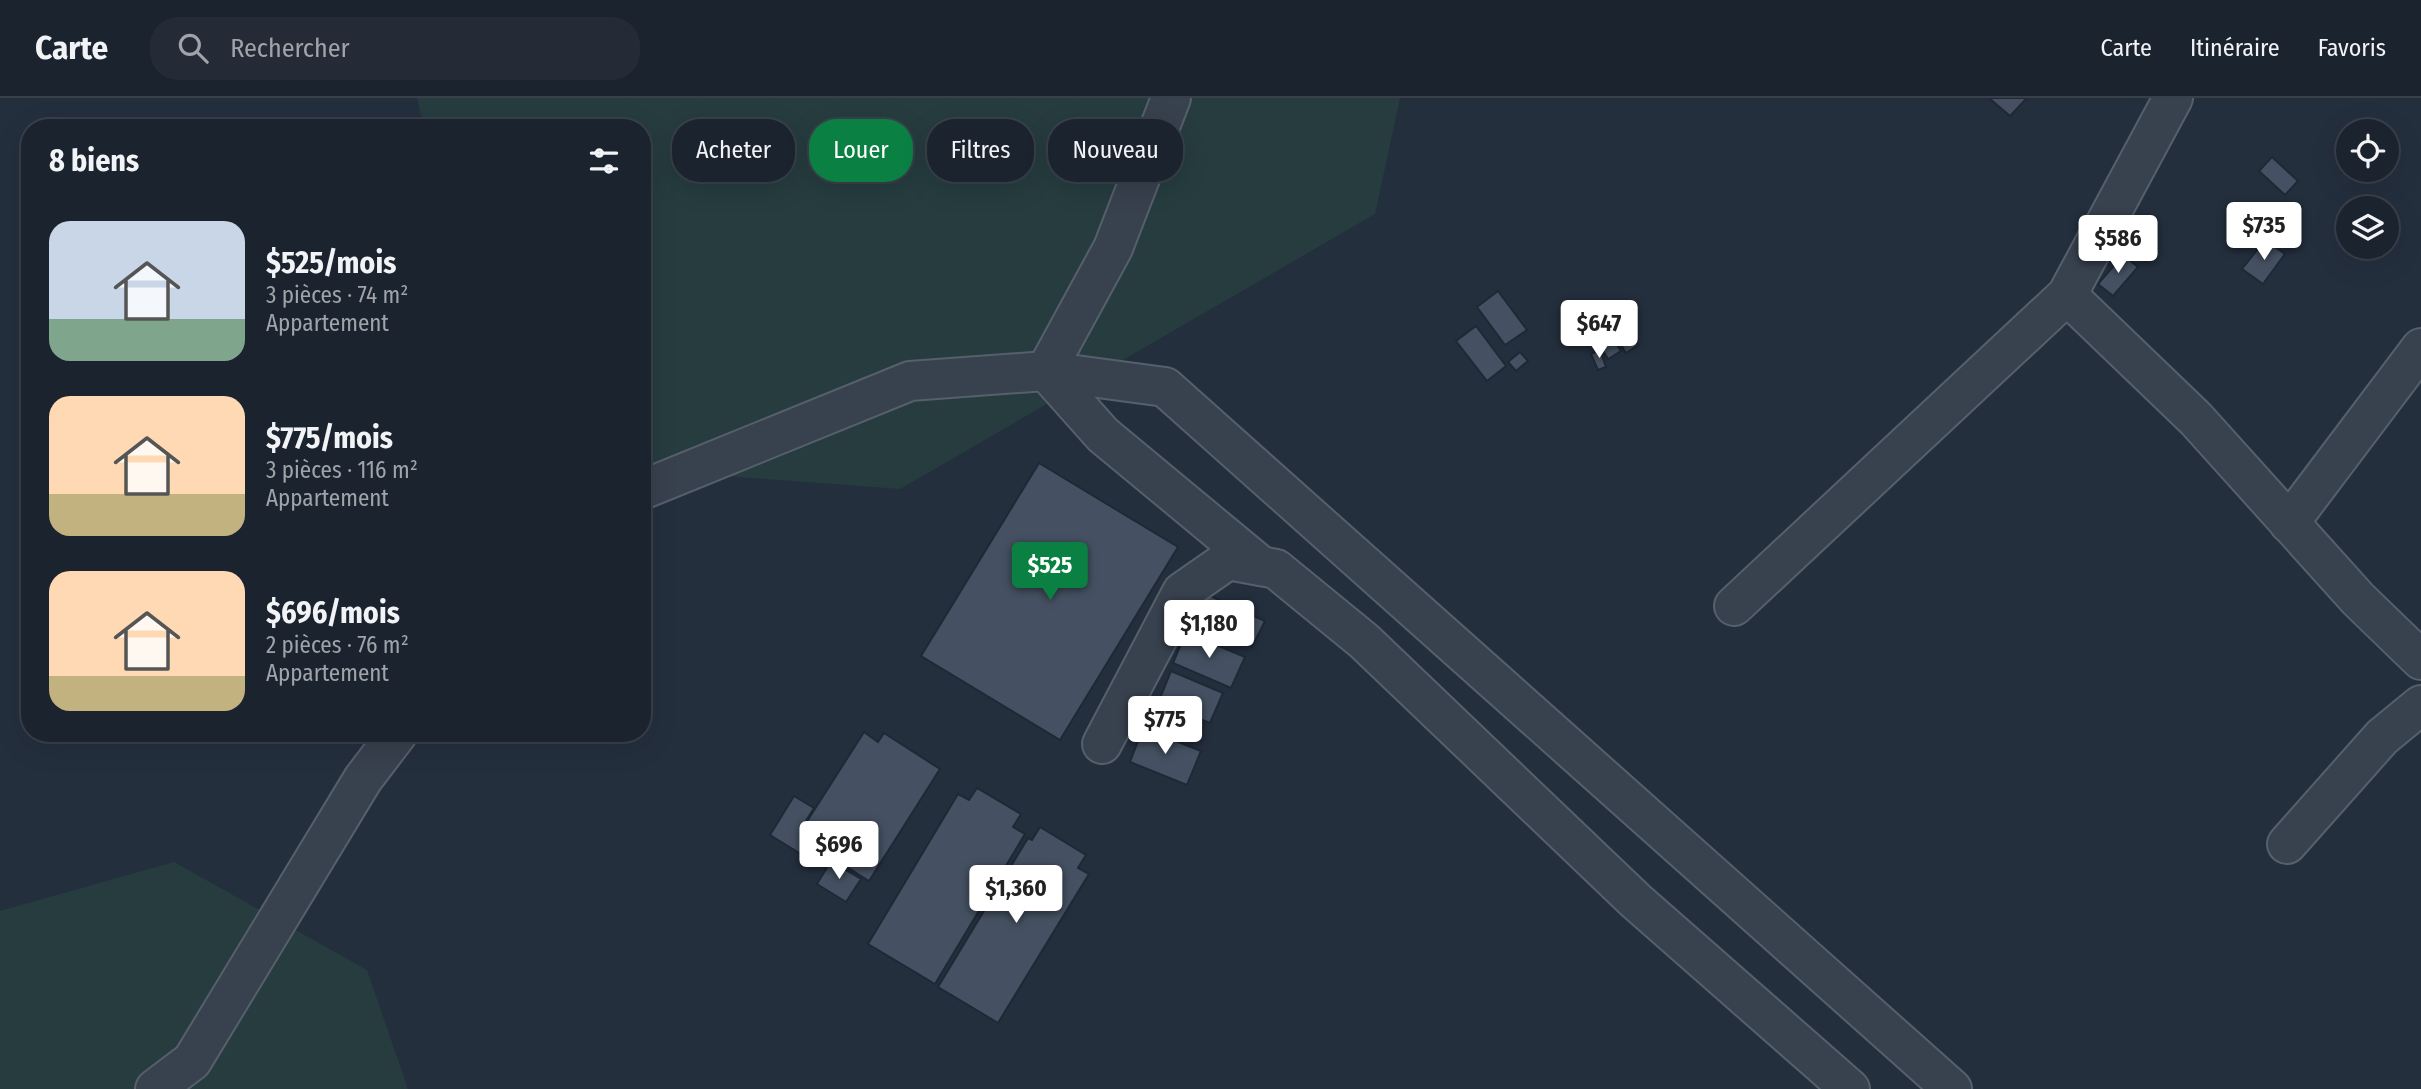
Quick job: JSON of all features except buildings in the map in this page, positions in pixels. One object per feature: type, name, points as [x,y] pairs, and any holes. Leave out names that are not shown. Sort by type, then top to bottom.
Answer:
[{"type":"street","points":[[1045,371],[1113,247],[1171,98]]},
{"type":"street","points":[[1734,606],[2067,295],[2173,98]]},
{"type":"street","points":[[2067,295],[2196,419],[2358,599],[2421,660]]},
{"type":"street","points":[[2290,523],[2421,348]]},
{"type":"street","points":[[1045,371],[1103,435],[1262,567]]},
{"type":"street","points":[[651,486],[910,381],[1045,371],[1166,387],[1952,1089]]},
{"type":"street","points":[[1101,744],[1182,592],[1228,560],[1276,569],[1364,641],[1636,901],[1850,1089]]},
{"type":"street","points":[[2287,844],[2382,737],[2421,705]]},
{"type":"street","points":[[155,1089],[192,1061],[363,779],[391,742]]},
{"type":"green space","points":[[417,98],[1400,98],[1375,214],[900,489],[651,471],[651,119],[422,119]]},
{"type":"green space","points":[[174,862],[367,970],[408,1089],[0,1089],[0,911]]}]
